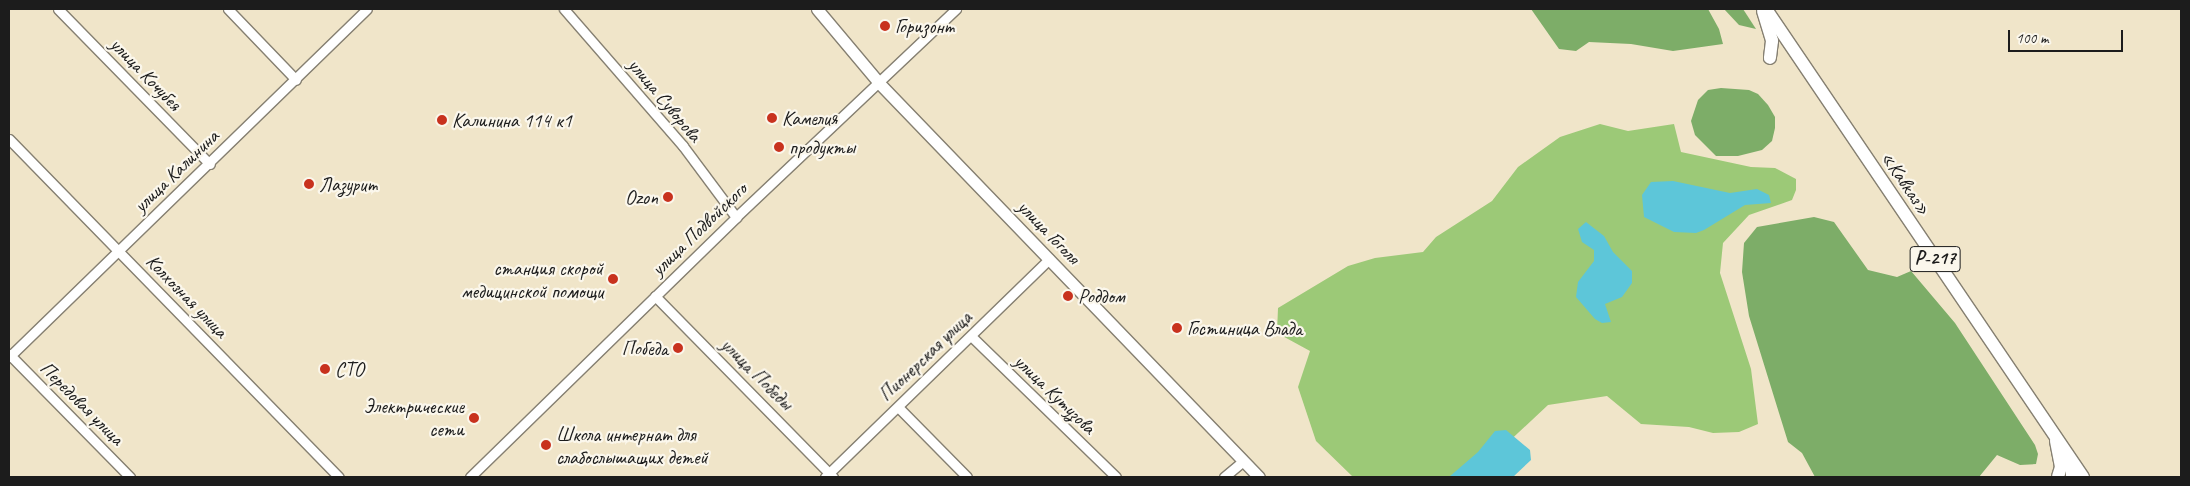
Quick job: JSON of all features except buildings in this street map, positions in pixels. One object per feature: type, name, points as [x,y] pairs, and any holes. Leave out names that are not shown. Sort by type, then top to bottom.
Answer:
[{"type":"highway","points":[[1762,9],[1772,41],[1770,58]]},
{"type":"highway","name":"«Кавказ»","points":[[1766,9],[2083,477]]},
{"type":"highway","points":[[2055,436],[2060,467],[2058,477]]},
{"type":"main road","name":"улица Гоголя","points":[[817,9],[879,83],[1259,477]]},
{"type":"main road","points":[[2066,450],[2072,467],[2071,477]]},
{"type":"street","name":"улица Кочубея","points":[[58,9],[210,164]]},
{"type":"street","points":[[228,9],[296,80]]},
{"type":"street","name":"улица Калинина","points":[[9,356],[210,164],[367,9]]},
{"type":"street","name":"улица Суворова","points":[[564,9],[683,146],[736,217]]},
{"type":"street","name":"улица Подвойского","points":[[470,477],[736,217],[956,9]]},
{"type":"street","name":"Колхозная улица","points":[[9,139],[339,477]]},
{"type":"street","name":"Пионерская улица","points":[[829,476],[1049,259]]},
{"type":"street","name":"улица Победы","points":[[655,296],[829,476]]},
{"type":"street","name":"улица Кутузова","points":[[971,336],[1116,477]]},
{"type":"street","name":"Передовая улица","points":[[9,356],[130,477]]},
{"type":"street","points":[[898,407],[967,477]]},
{"type":"street","points":[[1224,477],[1243,461]]},
{"type":"green space","points":[[1531,9],[1708,9],[1719,29],[1723,44],[1673,51],[1631,44],[1589,42],[1576,51],[1559,49]]},
{"type":"green space","points":[[1724,9],[1743,9],[1756,29],[1739,25]]},
{"type":"green space","points":[[1721,88],[1749,90],[1758,94],[1768,105],[1775,117],[1775,128],[1772,141],[1762,150],[1738,156],[1716,156],[1695,135],[1691,121],[1698,100],[1708,90]]},
{"type":"green space","points":[[1600,124],[1628,131],[1674,124],[1681,152],[1751,167],[1775,168],[1796,179],[1796,190],[1792,200],[1749,215],[1723,243],[1720,273],[1751,369],[1758,424],[1739,432],[1713,433],[1689,427],[1641,424],[1607,396],[1548,405],[1471,477],[1353,477],[1316,441],[1298,387],[1310,351],[1277,333],[1278,308],[1348,266],[1375,258],[1423,252],[1436,237],[1492,201],[1518,167],[1560,137]]},
{"type":"green space","points":[[1814,217],[1834,222],[1868,270],[1897,277],[1911,271],[1955,323],[2035,445],[2038,454],[2036,464],[2020,465],[1997,455],[1979,477],[1815,477],[1802,453],[1788,442],[1749,316],[1742,272],[1744,243],[1757,227]]},
{"type":"water","points":[[1673,181],[1730,193],[1757,189],[1769,195],[1771,203],[1745,205],[1696,233],[1674,232],[1644,217],[1642,195],[1651,182]]},
{"type":"water","points":[[1586,222],[1604,236],[1613,252],[1632,271],[1632,283],[1622,297],[1605,304],[1611,322],[1602,323],[1595,319],[1576,297],[1578,282],[1594,261],[1594,250],[1582,242],[1578,229]]},
{"type":"water","points":[[1506,430],[1530,450],[1531,460],[1513,477],[1449,477],[1478,452],[1495,431]]},
{"type":"place","name":"Горизонт","points":[[885,26]]},
{"type":"place","name":"Камелия","points":[[772,118]]},
{"type":"place","name":"Калинина 114 к1","points":[[442,120]]},
{"type":"place","name":"продукты","points":[[779,147]]},
{"type":"place","name":"Лазурит","points":[[309,184]]},
{"type":"place","name":"Ozon","points":[[668,197]]},
{"type":"place","name":"станция скорой медицинской помощи","points":[[613,279]]},
{"type":"place","name":"Роддом","points":[[1068,296]]},
{"type":"place","name":"Гостиница Влада","points":[[1177,328]]},
{"type":"place","name":"Победа","points":[[678,348]]},
{"type":"place","name":"СТО","points":[[325,369]]},
{"type":"place","name":"Электрические сети","points":[[474,418]]},
{"type":"place","name":"Школа интернат для слабослышащих детей","points":[[546,445]]}]
